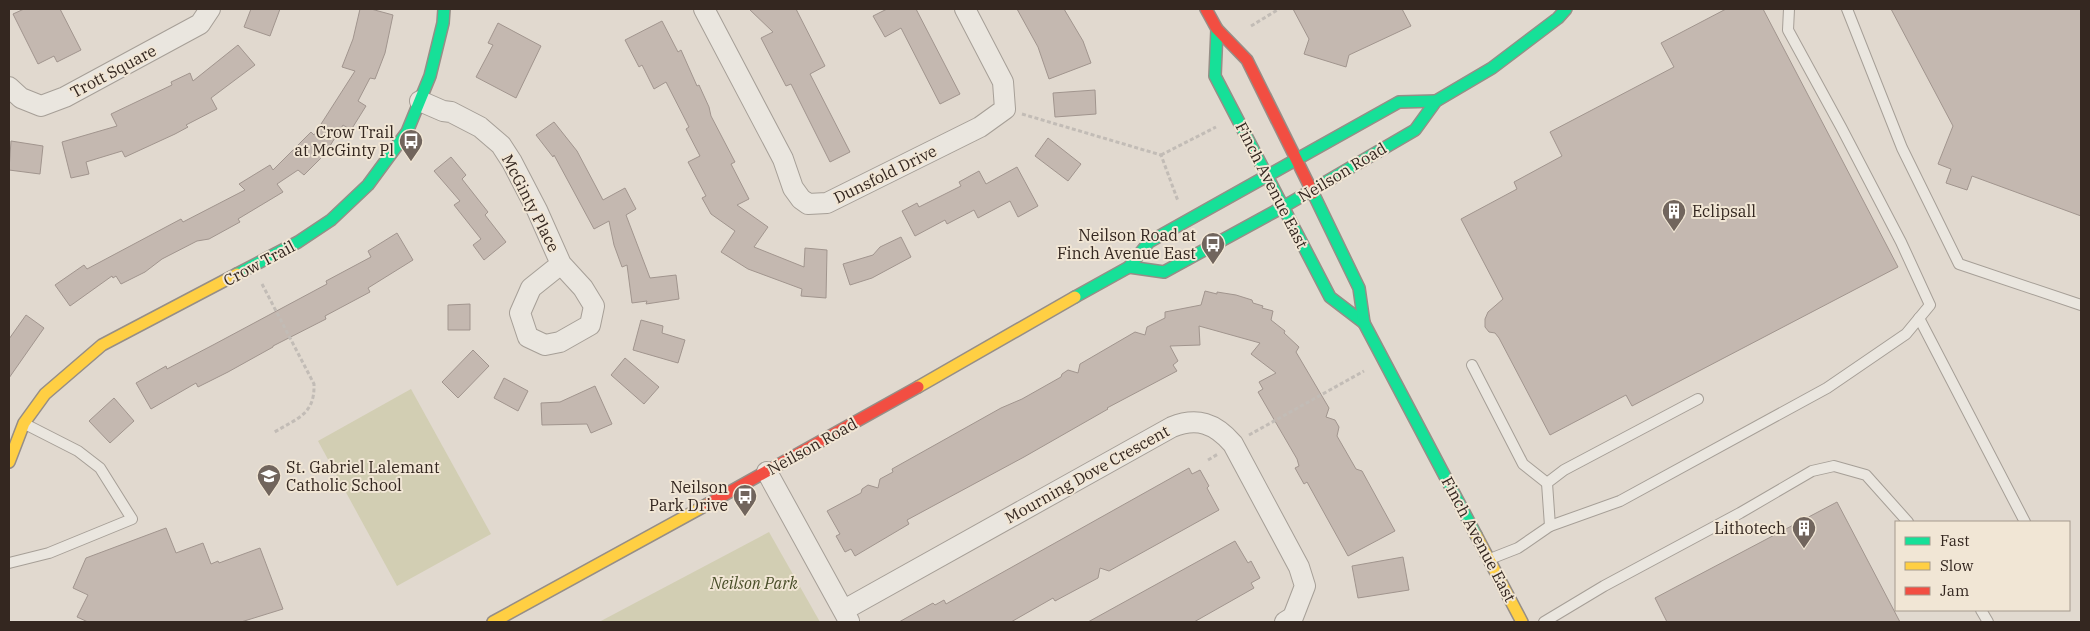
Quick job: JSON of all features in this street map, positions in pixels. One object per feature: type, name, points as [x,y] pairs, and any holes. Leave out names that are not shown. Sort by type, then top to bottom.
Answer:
[{"type":"main road","name":"Crow Trail","points":[[9,462],[16,419],[102,345],[298,242],[331,220],[368,185],[407,132],[420,101],[437,50],[444,9]]},
{"type":"main road","name":"Finch Avenue East","points":[[1206,9],[1217,29],[1247,60],[1313,190],[1359,288],[1364,323],[1522,622]]},
{"type":"main road","name":"Neilson Road","points":[[1129,268],[1164,272],[1283,208],[1415,130],[1436,101],[1492,68],[1558,18],[1566,9]]},
{"type":"main road","name":"Finch Avenue East","points":[[1217,29],[1215,76],[1330,297],[1364,323]]},
{"type":"main road","name":"Neilson Road","points":[[493,622],[767,472],[1129,268],[1149,242],[1298,160],[1328,141],[1399,102],[1436,101]]},
{"type":"street","name":"Trott Square","points":[[9,87],[21,98],[41,106],[65,97],[200,24],[210,9]]},
{"type":"street","name":"Dunsfold Drive","points":[[704,9],[783,159],[793,188],[801,200],[808,204],[827,203],[980,128],[1005,109]]},
{"type":"street","points":[[965,9],[1003,82],[1005,109]]},
{"type":"street","name":"McGinty Place","points":[[420,101],[443,111],[451,112],[472,123],[501,145],[537,210],[560,264]]},
{"type":"street","name":"Mourning Dove Crescent","points":[[847,616],[1172,427],[1185,422],[1200,422],[1212,426],[1226,436],[1233,444],[1298,567],[1305,586],[1293,616],[1285,622]]},
{"type":"street","points":[[767,472],[847,616]]},
{"type":"lane","points":[[1490,559],[1518,548],[1550,526],[1620,501],[1827,388],[1906,334],[1930,305],[1846,136],[1788,30],[1789,9]]},
{"type":"lane","points":[[1847,9],[1902,148],[1959,264],[2081,305]]},
{"type":"lane","points":[[1919,318],[2025,521]]},
{"type":"lane","points":[[1472,365],[1523,464],[1547,483],[1550,526]]},
{"type":"lane","points":[[1547,483],[1564,470],[1698,399]]},
{"type":"lane","points":[[9,563],[49,553],[132,519],[100,468],[78,451],[16,419]]},
{"type":"lane","points":[[1544,622],[1613,581],[1740,513],[1812,471],[1834,466],[1866,475],[1907,521]]},
{"type":"lane","points":[[1982,611],[1988,622]]},
{"type":"path","points":[[1252,26],[1279,9]]},
{"type":"path","points":[[1005,109],[1161,155],[1237,116]]},
{"type":"path","points":[[1161,155],[1186,221]]},
{"type":"path","points":[[253,266],[314,384],[314,398],[309,410],[273,433]]},
{"type":"path","points":[[1208,460],[1384,359]]},
{"type":"green space","points":[[411,389],[491,534],[397,586],[318,441]]},
{"type":"green space","name":"Neilson Park","points":[[769,532],[820,622],[599,622]]},
{"type":"building","points":[[24,9],[60,9],[81,50],[57,62],[54,56],[38,64],[13,14]]},
{"type":"building","points":[[251,9],[280,9],[270,36],[244,27]]},
{"type":"building","points":[[360,9],[371,9],[393,15],[385,53],[375,79],[370,78],[358,101],[366,106],[351,130],[343,125],[329,150],[304,175],[298,170],[277,184],[283,192],[238,219],[240,222],[209,239],[197,241],[162,259],[145,272],[121,284],[116,276],[113,278],[112,276],[70,306],[55,285],[84,265],[87,269],[181,219],[183,222],[245,190],[239,184],[270,165],[273,170],[311,132],[314,135],[355,71],[342,67],[353,39]]},
{"type":"building","points":[[749,9],[796,9],[825,66],[810,74],[850,152],[830,162],[791,84],[786,86],[761,38],[773,32]]},
{"type":"building","points":[[887,9],[916,9],[960,94],[940,104],[901,28],[885,37],[873,16]]},
{"type":"building","points":[[1017,9],[1064,9],[1083,41],[1091,63],[1049,79],[1038,47]]},
{"type":"building","points":[[1293,9],[1402,9],[1411,26],[1349,55],[1346,67],[1304,54],[1309,39]]},
{"type":"building","name":"Eclipsall","points":[[1726,9],[1763,9],[1898,267],[1632,406],[1626,395],[1550,435],[1499,338],[1485,327],[1485,319],[1488,312],[1503,299],[1461,219],[1517,189],[1514,182],[1562,156],[1550,132],[1674,67],[1661,43]]},
{"type":"building","points":[[1891,9],[2081,9],[2081,216],[1972,176],[1967,190],[1946,183],[1951,169],[1938,164],[1953,126]]},
{"type":"building","points":[[662,21],[678,52],[681,50],[697,86],[699,85],[709,107],[711,116],[735,162],[731,164],[749,199],[737,205],[768,227],[754,247],[804,267],[805,248],[827,250],[826,298],[801,296],[802,289],[748,269],[721,252],[735,231],[711,214],[702,198],[706,196],[688,162],[700,156],[686,129],[689,127],[666,82],[654,89],[642,65],[639,67],[625,40]]},
{"type":"building","points":[[498,23],[541,46],[516,98],[476,77],[493,45],[488,43]]},
{"type":"building","points":[[238,45],[255,65],[211,98],[217,109],[186,125],[188,127],[175,134],[125,157],[122,151],[86,162],[89,174],[71,178],[62,142],[117,126],[111,114],[172,85],[171,82],[190,73],[193,81]]},
{"type":"building","points":[[1095,90],[1096,114],[1055,117],[1053,93]]},
{"type":"building","points":[[554,122],[577,151],[603,200],[625,188],[636,209],[626,215],[650,278],[676,275],[679,299],[646,304],[647,301],[632,303],[627,265],[622,267],[614,245],[609,221],[594,229],[554,155],[553,157],[536,135]]},
{"type":"building","points":[[1048,138],[1081,164],[1068,181],[1035,156]]},
{"type":"building","points":[[11,141],[43,146],[40,174],[9,170]]},
{"type":"building","points":[[451,157],[466,175],[462,179],[488,212],[485,215],[506,242],[484,260],[473,245],[481,239],[454,205],[460,201],[434,171]]},
{"type":"building","points":[[1017,167],[1038,206],[1018,217],[1010,201],[978,218],[974,210],[947,224],[945,220],[915,236],[902,211],[917,203],[919,207],[961,186],[959,182],[979,171],[986,184]]},
{"type":"building","points":[[397,233],[413,260],[368,288],[370,292],[325,316],[326,319],[228,372],[198,387],[196,383],[151,409],[136,383],[166,366],[167,369],[327,284],[326,281],[371,257],[368,251]]},
{"type":"building","points":[[901,237],[911,257],[872,278],[850,285],[843,264],[873,255],[880,247]]},
{"type":"building","points":[[1205,291],[1236,295],[1252,300],[1253,303],[1263,306],[1262,308],[1273,311],[1271,320],[1285,331],[1284,333],[1299,347],[1296,352],[1329,408],[1326,417],[1335,420],[1339,427],[1337,436],[1356,469],[1362,471],[1395,531],[1348,556],[1307,482],[1304,484],[1295,468],[1299,466],[1297,459],[1258,392],[1263,389],[1259,382],[1276,373],[1251,354],[1260,343],[1199,326],[1200,345],[1170,346],[1178,361],[1173,365],[1177,371],[907,520],[909,524],[855,556],[851,549],[845,552],[836,536],[840,534],[827,511],[861,493],[862,489],[868,485],[878,488],[880,479],[893,472],[892,469],[1001,408],[1022,399],[1061,377],[1068,370],[1078,373],[1080,364],[1135,332],[1145,335],[1147,327],[1165,318],[1165,312],[1201,305]]},
{"type":"building","points":[[470,304],[470,330],[448,330],[448,305]]},
{"type":"building","points":[[26,315],[44,328],[9,378],[9,339]]},
{"type":"building","points":[[641,320],[663,326],[662,333],[685,340],[678,363],[633,350]]},
{"type":"building","points":[[473,350],[489,366],[458,398],[442,382]]},
{"type":"building","points":[[625,358],[659,387],[644,404],[611,375]]},
{"type":"building","points":[[504,378],[528,391],[518,411],[494,398]]},
{"type":"building","points":[[595,386],[612,424],[591,433],[587,424],[542,425],[541,403],[560,402]]},
{"type":"building","points":[[114,398],[134,421],[110,443],[89,421]]},
{"type":"building","points":[[1189,468],[1192,474],[1200,470],[1219,510],[1109,571],[1100,568],[1098,578],[1055,601],[1053,598],[1011,622],[899,622],[933,603],[935,605],[944,600],[946,604]]},
{"type":"building","name":"Lithotech","points":[[1837,502],[1900,622],[1667,622],[1655,598]]},
{"type":"building","points":[[166,528],[176,553],[203,543],[211,564],[218,561],[219,563],[260,548],[283,609],[241,622],[88,622],[77,617],[88,595],[73,588],[86,558]]},
{"type":"building","points":[[1235,541],[1248,563],[1251,561],[1260,578],[1251,583],[1254,588],[1194,622],[1088,622]]},
{"type":"building","points":[[1403,557],[1409,590],[1358,598],[1352,566]]},
{"type":"traffic: fast","points":[[237,274],[298,242],[331,220],[368,185],[407,132],[430,76],[443,23],[444,9]]},
{"type":"traffic: fast","points":[[1129,267],[1164,272],[1283,207],[1415,130],[1436,101],[1492,68],[1558,18],[1566,9]]},
{"type":"traffic: fast","points":[[1217,29],[1215,76],[1330,297],[1364,323]]},
{"type":"traffic: fast","points":[[1075,297],[1129,267],[1149,242],[1399,102],[1436,101]]},
{"type":"traffic: fast","points":[[1313,193],[1359,288],[1364,323],[1476,535]]},
{"type":"traffic: slow","points":[[9,462],[24,423],[45,394],[102,345],[237,274]]},
{"type":"traffic: slow","points":[[918,387],[1075,297]]},
{"type":"traffic: slow","points":[[493,622],[708,504]]},
{"type":"traffic: slow","points":[[1476,535],[1522,622]]},
{"type":"traffic: jam","points":[[1206,9],[1217,29],[1247,60],[1313,193]]},
{"type":"traffic: jam","points":[[708,504],[918,387]]},
{"type":"place","name":"Crow Trail at McGinty Pl","points":[[411,162]]},
{"type":"place","name":"Eclipsall","points":[[1674,232]]},
{"type":"place","name":"Neilson Road at Finch Avenue East","points":[[1213,265]]},
{"type":"place","name":"St. Gabriel Lalemant Catholic School","points":[[269,497]]},
{"type":"place","name":"Neilson Park Drive","points":[[745,517]]},
{"type":"place","name":"Lithotech","points":[[1804,549]]}]
